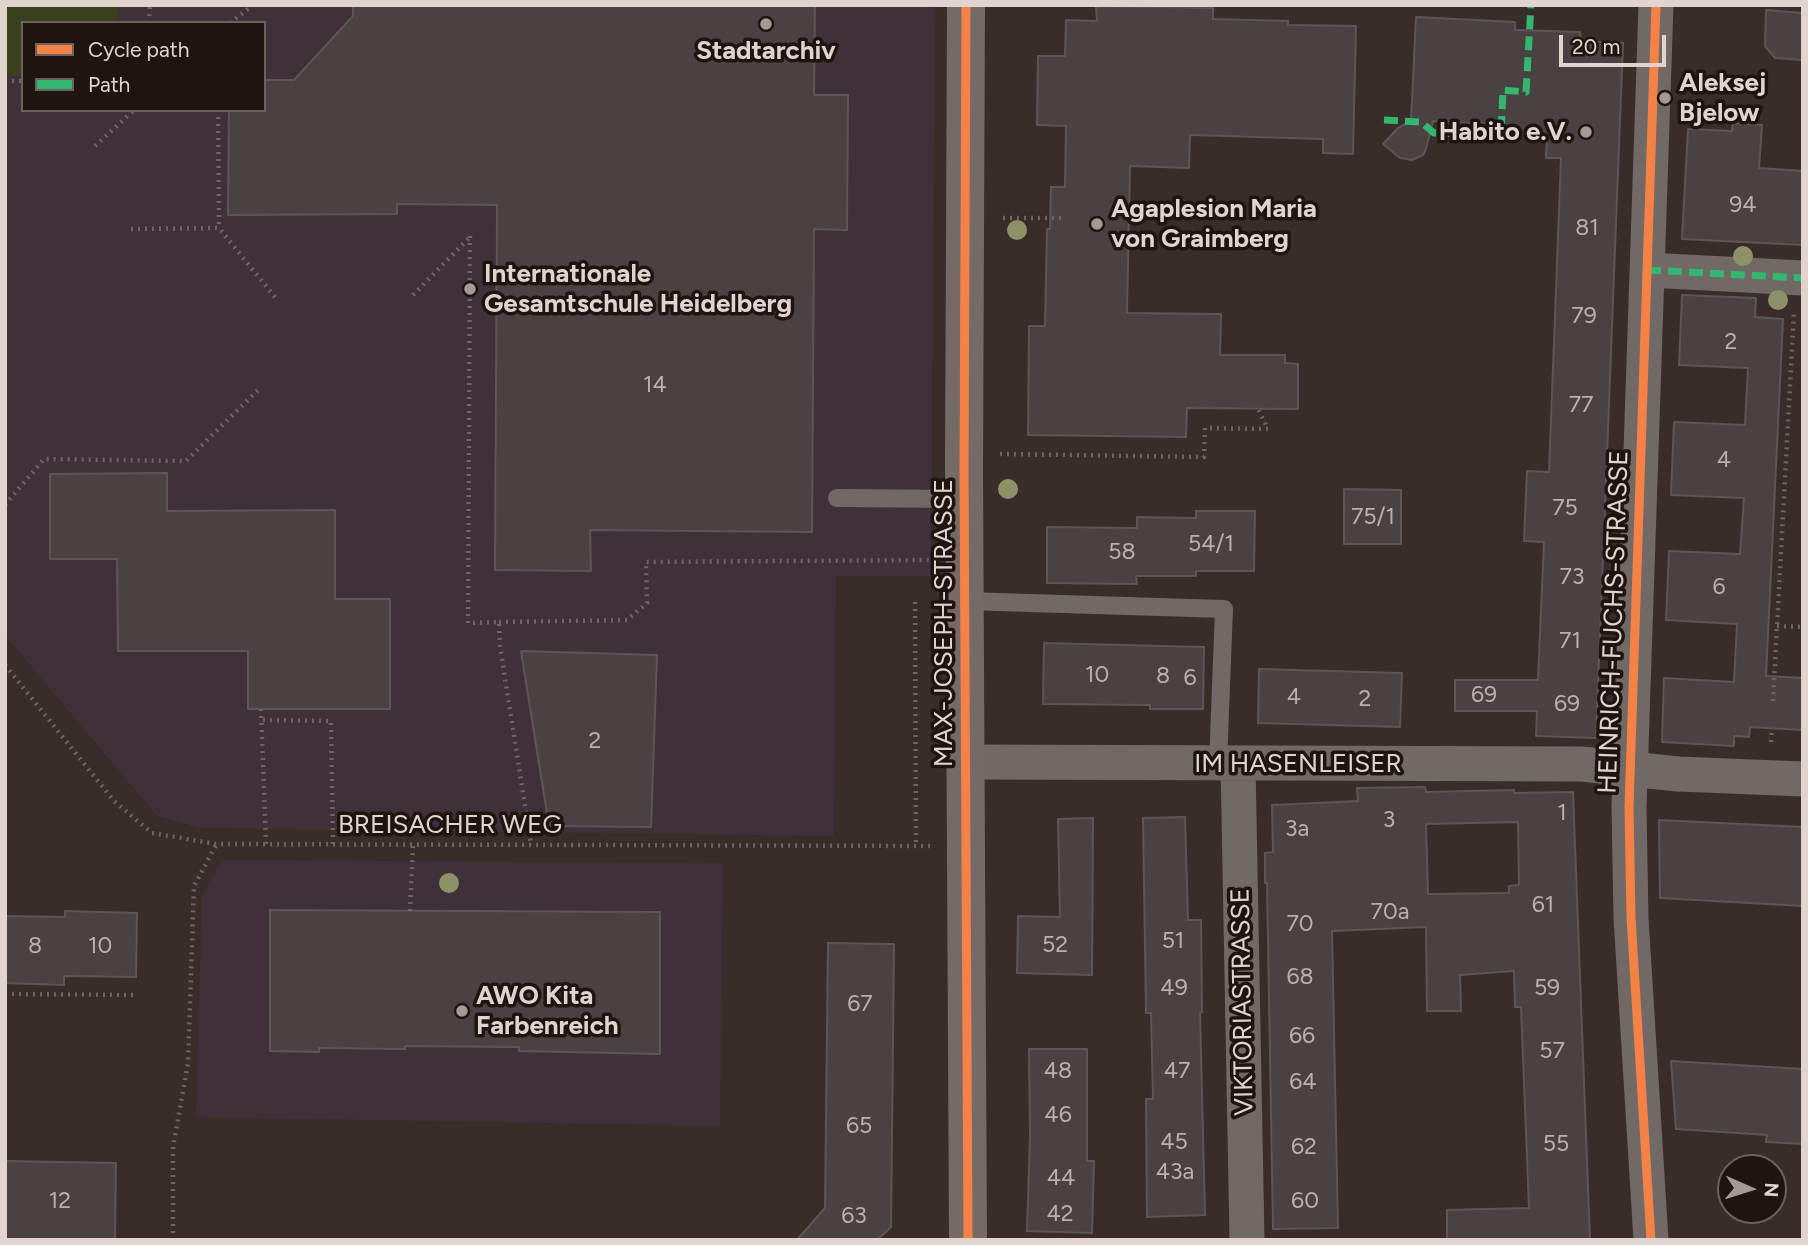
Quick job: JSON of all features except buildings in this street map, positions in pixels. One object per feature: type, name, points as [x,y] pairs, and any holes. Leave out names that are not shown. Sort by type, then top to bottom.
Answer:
[{"type":"street","name":"MAX-JOSEPH-STRASSE","points":[[966,5],[964,499],[968,1240]]},
{"type":"street","name":"HEINRICH-FUCHS-STRASSE","points":[[1651,1240],[1631,918],[1630,767],[1656,5]]},
{"type":"street","points":[[1647,270],[1799,278]]},
{"type":"street","name":"IM HASENLEISER","points":[[966,762],[1582,764],[1678,774],[1803,779]]},
{"type":"street","name":"VIKTORIASTRASSE","points":[[1228,764],[1247,1240]]},
{"type":"lane","points":[[837,498],[964,499]]},
{"type":"lane","points":[[965,601],[1224,609],[1228,764]]},
{"type":"path","points":[[233,21],[253,5]]},
{"type":"path","points":[[95,146],[132,112]]},
{"type":"path","points":[[219,112],[219,228],[278,301]]},
{"type":"path","points":[[964,218],[1065,218]]},
{"type":"path","points":[[131,229],[219,228]]},
{"type":"path","points":[[413,295],[470,236],[468,623],[627,621],[647,603],[646,562],[965,561]]},
{"type":"path","points":[[1773,701],[1799,278]]},
{"type":"path","points":[[5,505],[44,459],[186,461],[260,388]]},
{"type":"path","points":[[965,454],[1204,457],[1205,428],[1268,429],[1258,409]]},
{"type":"path","points":[[915,601],[916,848]]},
{"type":"path","points":[[499,622],[500,646],[531,844]]},
{"type":"path","points":[[1777,626],[1803,628]]},
{"type":"path","points":[[261,709],[266,844]]},
{"type":"path","points":[[263,720],[331,720],[333,844]]},
{"type":"path","points":[[173,1240],[173,1147],[188,1063],[194,886],[216,844]]},
{"type":"path","points":[[410,911],[413,844]]},
{"type":"path","points":[[5,994],[133,995]]},
{"type":"shaded area","name":"Internationale Gesamtschule Heidelberg","points":[[5,5],[935,5],[931,576],[836,576],[834,836],[199,828],[156,815],[5,635]]},
{"type":"shaded area","points":[[222,860],[723,863],[720,1126],[196,1117],[202,896]]},
{"type":"green space","points":[[5,5],[118,5],[118,21],[21,21],[21,76],[5,76]]},
{"type":"marked path","points":[[1384,120],[1421,122],[1434,133],[1501,135],[1503,90],[1526,92],[1531,5]]},
{"type":"marked path","points":[[1647,270],[1803,278]]},
{"type":"cycle path","points":[[966,5],[964,470],[968,1240]]},
{"type":"cycle path","points":[[1651,1240],[1631,918],[1629,807],[1656,5]]},
{"type":"place","name":"Stadtarchiv","points":[[766,24]]},
{"type":"place","name":"Aleksej Bjelow","points":[[1665,98]]},
{"type":"place","name":"Habito e.V.","points":[[1586,132]]},
{"type":"place","name":"Agaplesion Maria von Graimberg","points":[[1097,224]]},
{"type":"place","name":"Internationale Gesamtschule Heidelberg","points":[[470,289]]},
{"type":"place","name":"AWO Kita Farbenreich","points":[[462,1011]]}]
